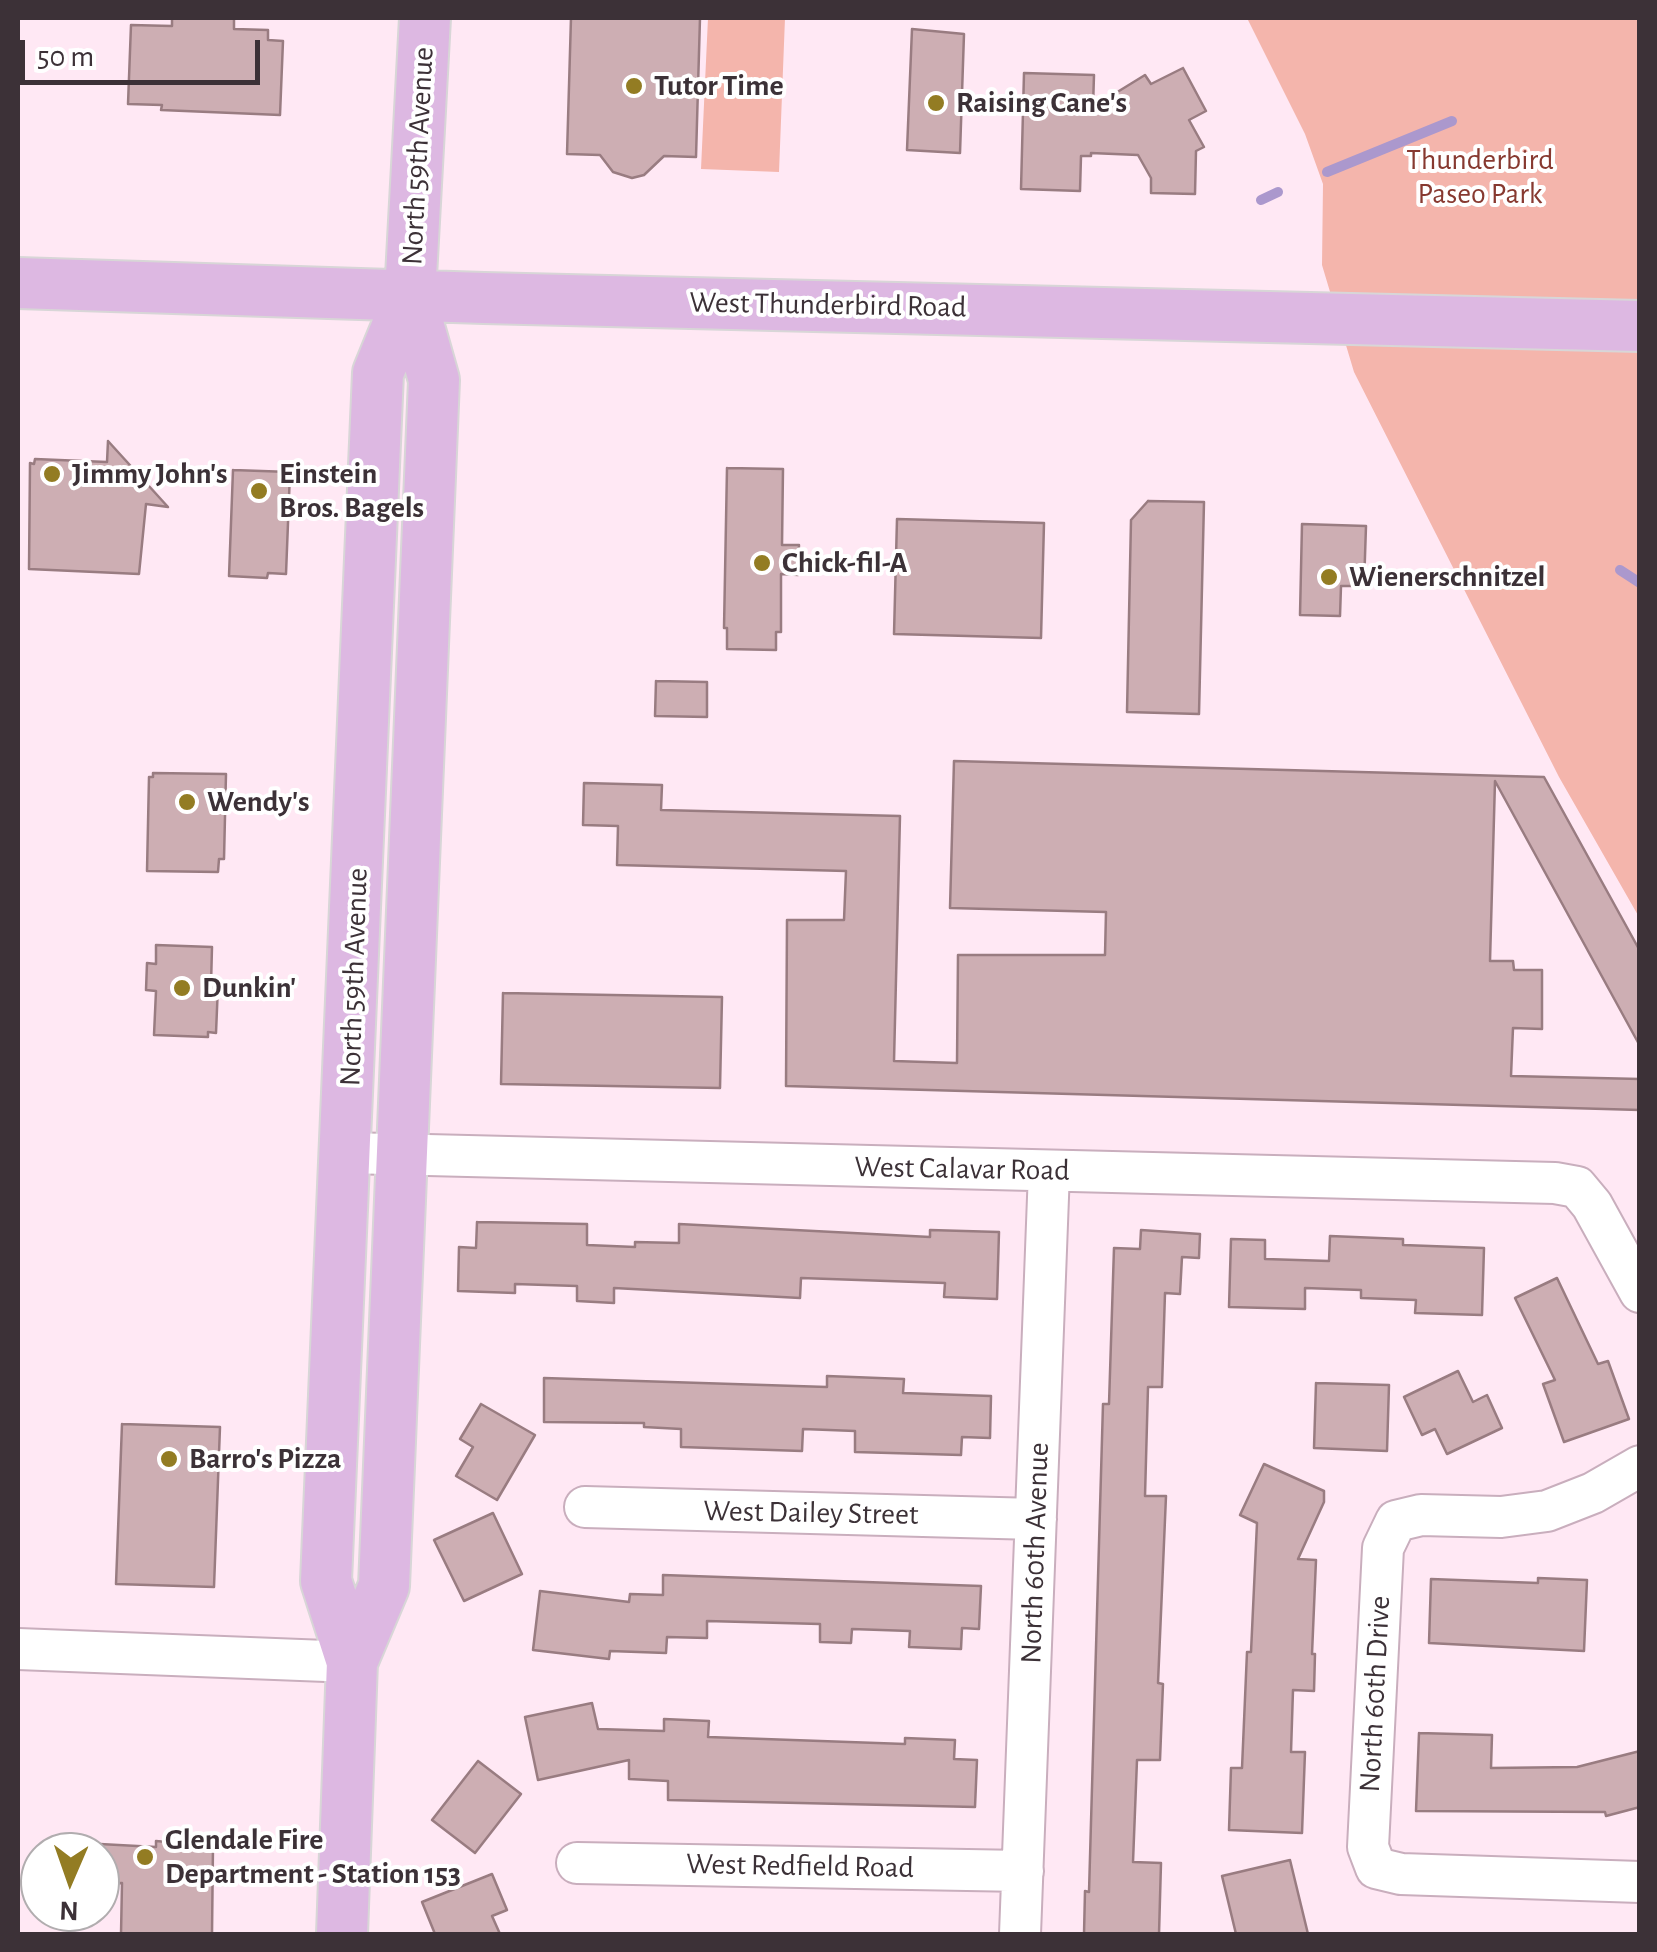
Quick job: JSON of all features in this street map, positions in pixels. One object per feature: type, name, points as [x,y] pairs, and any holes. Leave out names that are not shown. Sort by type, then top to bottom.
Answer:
[{"type":"main road","name":"North 59th Avenue","points":[[352,1662],[384,1586],[434,380],[410,295],[425,18]]},
{"type":"main road","name":"West Thunderbird Road","points":[[18,283],[1640,326]]},
{"type":"main road","name":"North 59th Avenue","points":[[342,1934],[352,1662],[326,1581],[378,373],[410,295]]},
{"type":"main road","points":[[364,710],[386,718],[397,740],[395,806],[414,855]]},
{"type":"street","name":"West Calavar Road","points":[[347,1153],[1555,1183],[1577,1187],[1592,1205],[1640,1292]]},
{"type":"street","name":"North 60th Avenue","points":[[1020,1934],[1050,1171]]},
{"type":"street","name":"North 60th Drive","points":[[1640,1466],[1593,1493],[1546,1511],[1501,1516],[1421,1515],[1396,1522],[1383,1548],[1368,1847],[1376,1868],[1401,1874],[1640,1882]]},
{"type":"street","name":"West Dailey Street","points":[[585,1508],[1036,1519]]},
{"type":"street","points":[[18,1650],[352,1662]]},
{"type":"street","name":"West Redfield Road","points":[[577,1862],[1023,1871]]},
{"type":"green space","points":[[708,18],[785,18],[779,172],[701,169]]},
{"type":"green space","name":"Thunderbird Paseo Park","points":[[1247,18],[1639,18],[1639,917],[1559,777],[1354,372],[1322,265],[1323,184],[1305,134]]},
{"type":"building","points":[[172,18],[234,18],[234,29],[268,30],[268,40],[283,41],[280,115],[161,110],[162,105],[128,104],[131,25],[172,26]]},
{"type":"building","name":"Tutor Time","points":[[571,18],[700,18],[696,157],[664,156],[644,175],[632,178],[613,172],[600,155],[567,154]]},
{"type":"building","name":"Raising Cane's","points":[[912,29],[964,34],[960,153],[907,150]]},
{"type":"building","points":[[1183,68],[1206,111],[1189,120],[1204,147],[1196,151],[1195,194],[1151,193],[1151,178],[1138,155],[1091,153],[1081,156],[1080,191],[1021,189],[1024,73],[1094,75],[1093,107],[1145,75],[1151,84]]},
{"type":"building","points":[[108,441],[168,507],[146,504],[139,574],[29,569],[30,463],[34,464],[35,459],[107,462]]},
{"type":"building","name":"Chick-fil-A","points":[[727,468],[783,469],[782,545],[799,545],[798,575],[781,574],[781,632],[776,632],[776,650],[727,649]]},
{"type":"building","points":[[233,470],[290,472],[286,574],[268,573],[267,578],[229,576]]},
{"type":"building","points":[[1148,501],[1204,502],[1199,714],[1127,712],[1131,520]]},
{"type":"building","points":[[897,519],[1044,523],[1041,638],[894,634]]},
{"type":"building","points":[[1302,524],[1366,526],[1364,586],[1341,586],[1340,616],[1300,615]]},
{"type":"building","points":[[656,681],[707,682],[707,717],[655,716]]},
{"type":"building","points":[[954,761],[1544,777],[1640,951],[1640,1046],[1495,781],[1490,961],[1513,961],[1514,970],[1542,970],[1542,1029],[1513,1028],[1511,1076],[1640,1079],[1640,1110],[786,1086],[787,920],[844,920],[846,871],[617,865],[618,826],[583,825],[584,783],[662,785],[661,810],[900,816],[894,1061],[957,1063],[958,955],[1105,955],[1106,912],[950,908]]},
{"type":"building","name":"Wendy's","points":[[153,773],[226,774],[224,859],[219,859],[218,872],[147,871],[149,777]]},
{"type":"building","name":"Dunkin'","points":[[156,945],[212,947],[211,985],[218,985],[216,1033],[208,1032],[208,1037],[154,1035],[156,991],[146,990],[147,963],[156,964]]},
{"type":"building","points":[[503,993],[722,997],[720,1088],[501,1084]]},
{"type":"building","points":[[477,1222],[587,1224],[587,1245],[635,1247],[635,1242],[679,1243],[679,1224],[930,1237],[930,1230],[999,1232],[997,1299],[944,1297],[945,1283],[801,1278],[800,1298],[614,1288],[614,1303],[577,1301],[577,1286],[515,1284],[515,1293],[458,1291],[459,1247],[476,1248]]},
{"type":"building","points":[[1141,1230],[1200,1234],[1199,1258],[1182,1257],[1180,1294],[1165,1293],[1162,1387],[1148,1387],[1145,1496],[1166,1496],[1158,1683],[1163,1684],[1160,1760],[1137,1760],[1133,1862],[1161,1863],[1159,1934],[1084,1934],[1085,1891],[1089,1892],[1103,1404],[1109,1404],[1114,1248],[1140,1249]]},
{"type":"building","points":[[1330,1236],[1403,1239],[1403,1245],[1484,1248],[1482,1315],[1415,1313],[1416,1300],[1361,1298],[1361,1290],[1305,1288],[1305,1309],[1229,1307],[1231,1239],[1265,1240],[1265,1259],[1329,1261]]},
{"type":"building","points":[[1557,1278],[1598,1364],[1608,1361],[1629,1419],[1564,1442],[1543,1384],[1555,1380],[1515,1298]]},
{"type":"building","points":[[1458,1371],[1473,1402],[1487,1395],[1502,1428],[1447,1454],[1435,1429],[1422,1435],[1404,1397]]},
{"type":"building","points":[[827,1376],[904,1379],[903,1393],[991,1396],[990,1438],[962,1437],[961,1455],[855,1452],[855,1431],[803,1429],[802,1451],[681,1447],[681,1429],[644,1427],[644,1423],[544,1422],[544,1378],[827,1387]]},
{"type":"building","points":[[1316,1383],[1389,1385],[1387,1451],[1314,1448]]},
{"type":"building","points":[[481,1404],[535,1435],[497,1500],[456,1476],[473,1447],[460,1439]]},
{"type":"building","points":[[122,1424],[220,1427],[214,1587],[116,1584]]},
{"type":"building","points":[[1264,1464],[1324,1491],[1324,1502],[1298,1559],[1316,1560],[1314,1691],[1293,1690],[1291,1752],[1305,1752],[1302,1833],[1229,1830],[1231,1768],[1242,1768],[1257,1523],[1240,1515]]},
{"type":"building","points":[[493,1513],[522,1574],[464,1601],[434,1540]]},
{"type":"building","points":[[663,1575],[981,1586],[979,1629],[962,1628],[961,1649],[909,1647],[910,1631],[852,1629],[851,1643],[820,1642],[820,1624],[707,1621],[707,1638],[667,1637],[666,1653],[610,1651],[609,1659],[533,1650],[540,1591],[629,1602],[630,1594],[663,1595]]},
{"type":"building","points":[[1538,1578],[1587,1580],[1584,1651],[1429,1643],[1431,1579],[1538,1583]]},
{"type":"building","points":[[592,1703],[598,1729],[664,1731],[664,1719],[709,1721],[708,1737],[905,1744],[905,1738],[955,1740],[954,1759],[977,1760],[975,1807],[668,1800],[668,1781],[629,1779],[629,1760],[538,1780],[525,1717]]},
{"type":"building","points":[[1419,1733],[1492,1735],[1491,1768],[1577,1767],[1640,1751],[1640,1807],[1606,1816],[1605,1812],[1416,1811]]},
{"type":"building","points":[[478,1761],[521,1794],[475,1853],[432,1820]]},
{"type":"building","name":"Glendale Fire Department - Station 153","points":[[156,1841],[213,1846],[212,1934],[121,1934],[120,1845],[156,1847]]},
{"type":"building","points":[[1290,1860],[1308,1934],[1236,1934],[1222,1876]]},
{"type":"building","points":[[492,1874],[507,1910],[492,1916],[500,1934],[435,1934],[422,1902]]},
{"type":"waterway","points":[[1327,172],[1452,121]]},
{"type":"waterway","points":[[1261,200],[1278,192]]},
{"type":"waterway","points":[[1620,570],[1640,583]]},
{"type":"place","name":"Tutor Time","points":[[634,86]]},
{"type":"place","name":"Raising Cane's","points":[[936,103]]},
{"type":"place","name":"Jimmy John's","points":[[52,474]]},
{"type":"place","name":"Einstein Bros. Bagels","points":[[259,491]]},
{"type":"place","name":"Chick-fil-A","points":[[762,563]]},
{"type":"place","name":"Wienerschnitzel","points":[[1329,577]]},
{"type":"place","name":"Wendy's","points":[[187,802]]},
{"type":"place","name":"Dunkin'","points":[[182,988]]},
{"type":"place","name":"Barro's Pizza","points":[[169,1459]]},
{"type":"place","name":"Glendale Fire Department - Station 153","points":[[145,1857]]}]
